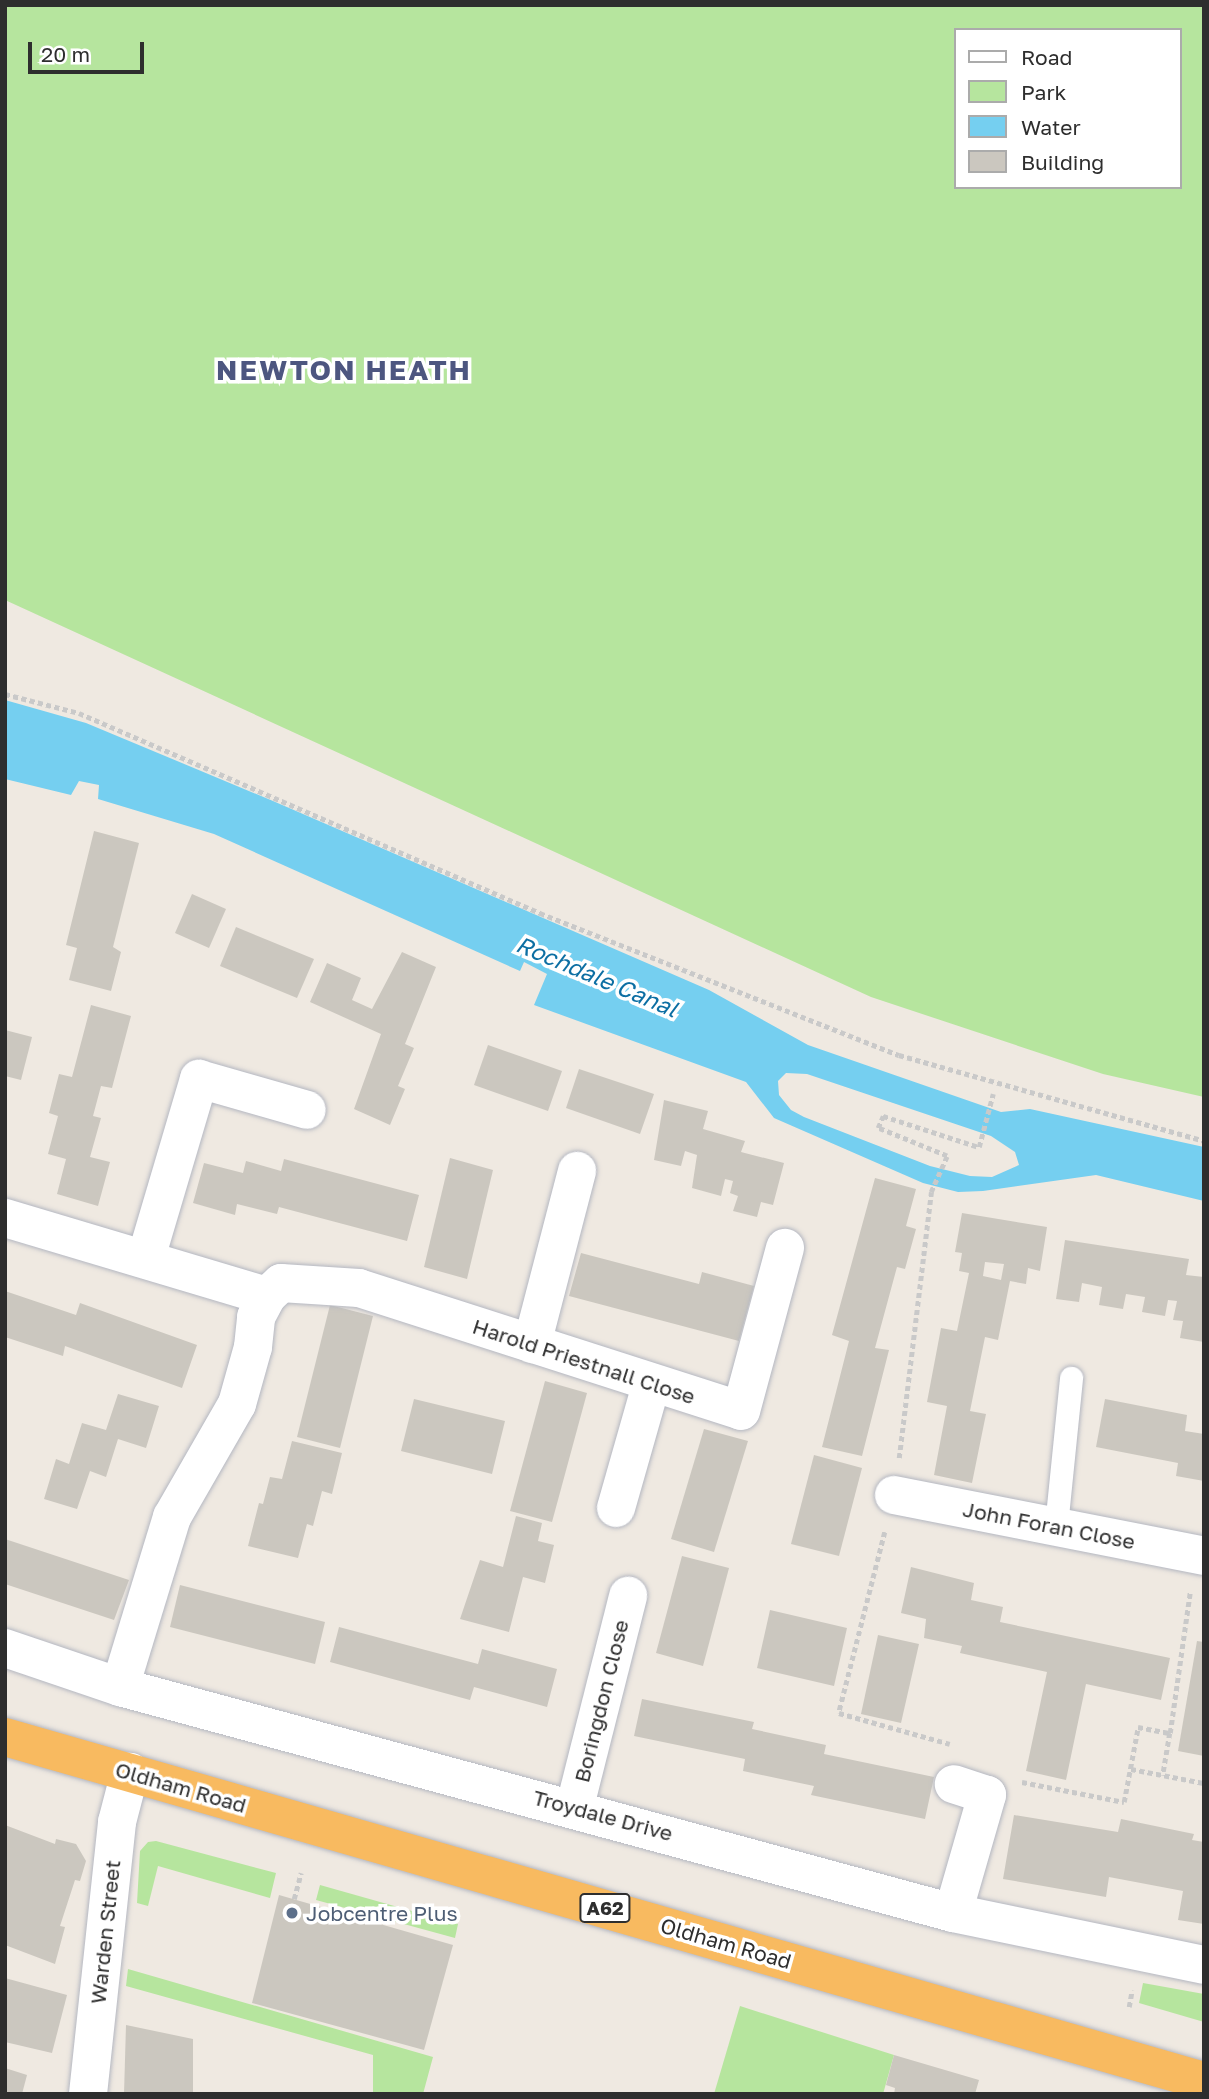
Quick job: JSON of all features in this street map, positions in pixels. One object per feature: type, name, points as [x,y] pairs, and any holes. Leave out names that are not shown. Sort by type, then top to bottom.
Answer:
[{"type":"highway","name":"Oldham Road","points":[[5,1737],[1204,2081]]},
{"type":"street","points":[[146,1258],[199,1079],[307,1110]]},
{"type":"street","points":[[532,1344],[577,1171]]},
{"type":"street","points":[[5,1218],[267,1296],[256,1317],[253,1347],[237,1404],[172,1517],[120,1686]]},
{"type":"street","name":"Harold Priestnall Close","points":[[267,1296],[281,1283],[359,1288],[651,1385],[741,1411],[785,1248]]},
{"type":"street","points":[[616,1508],[651,1385]]},
{"type":"street","name":"John Foran Close","points":[[894,1495],[1200,1555]]},
{"type":"street","name":"Boringdon Close","points":[[575,1806],[628,1596]]},
{"type":"street","name":"Troydale Drive","points":[[5,1648],[120,1686],[575,1806],[953,1913],[1204,1965]]},
{"type":"street","name":"Warden Street","points":[[88,2094],[117,1822],[130,1772]]},
{"type":"street","points":[[953,1913],[971,1789]]},
{"type":"lane","points":[[1056,1526],[1071,1378]]},
{"type":"path","points":[[5,694],[91,718],[540,913],[900,1055],[1204,1141]]},
{"type":"path","points":[[931,1192],[947,1156],[878,1128],[883,1116],[979,1147],[993,1094]]},
{"type":"path","points":[[1163,1775],[1200,1555]]},
{"type":"path","points":[[971,1789],[1020,1781],[1125,1802],[1138,1727],[1170,1733]]},
{"type":"path","points":[[1130,1769],[1204,1783]]},
{"type":"path","points":[[294,1899],[301,1873]]},
{"type":"path","points":[[1129,2007],[1133,1983]]},
{"type":"green space","points":[[5,5],[1204,5],[1204,1097],[1103,1074],[871,997],[5,600]]},
{"type":"green space","points":[[156,1841],[276,1873],[270,1898],[158,1866],[148,1906],[137,1903],[140,1851],[148,1842]]},
{"type":"green space","points":[[320,1885],[458,1924],[455,1938],[316,1900]]},
{"type":"green space","points":[[128,1969],[433,2057],[423,2094],[373,2094],[373,2055],[126,1986]]},
{"type":"green space","points":[[1143,1983],[1204,1994],[1204,2022],[1139,2003]]},
{"type":"green space","points":[[740,2006],[894,2055],[883,2094],[714,2094]]},
{"type":"water","name":"Rochdale Canal","points":[[5,700],[86,723],[709,990],[808,1045],[1001,1112],[1030,1109],[1204,1147],[1204,1201],[1096,1175],[983,1191],[958,1192],[923,1183],[774,1118],[746,1082],[534,1005],[547,974],[524,962],[520,971],[214,834],[98,799],[99,785],[79,781],[71,795],[5,779]],"holes":[[[786,1073],[807,1074],[991,1136],[1015,1152],[1019,1165],[992,1177],[970,1176],[930,1166],[804,1117],[791,1110],[779,1095],[778,1081]]]},
{"type":"building","points":[[94,831],[139,843],[113,947],[121,952],[111,991],[69,980],[77,948],[66,945]]},
{"type":"building","points":[[192,894],[226,909],[209,948],[175,933]]},
{"type":"building","points":[[236,927],[314,959],[297,998],[220,966]]},
{"type":"building","points":[[402,952],[436,967],[405,1044],[414,1048],[398,1086],[405,1089],[390,1125],[354,1109],[381,1034],[310,1002],[327,963],[361,978],[352,1000],[372,1009]]},
{"type":"building","points":[[91,1005],[131,1016],[112,1088],[101,1086],[93,1116],[101,1118],[90,1157],[110,1162],[98,1206],[57,1194],[66,1159],[48,1154],[58,1116],[49,1113],[59,1074],[72,1077]]},
{"type":"building","points":[[5,1030],[32,1037],[21,1080],[5,1076]]},
{"type":"building","points":[[488,1045],[562,1071],[548,1111],[474,1085]]},
{"type":"building","points":[[579,1069],[654,1094],[640,1134],[566,1108]]},
{"type":"building","points":[[664,1100],[708,1111],[703,1129],[745,1141],[741,1152],[784,1163],[773,1205],[761,1202],[757,1217],[733,1211],[738,1196],[730,1193],[733,1181],[725,1179],[721,1196],[692,1188],[697,1155],[685,1151],[681,1166],[654,1160]]},
{"type":"building","points":[[450,1158],[493,1170],[467,1279],[424,1267]]},
{"type":"building","points":[[284,1159],[419,1195],[407,1241],[279,1207],[277,1214],[237,1204],[235,1215],[193,1203],[204,1163],[243,1173],[246,1161],[281,1171]]},
{"type":"building","points":[[875,1178],[916,1189],[906,1226],[916,1229],[905,1269],[897,1267],[875,1348],[889,1350],[862,1456],[822,1447],[849,1341],[832,1335]]},
{"type":"building","points":[[962,1213],[1047,1227],[1040,1271],[1028,1268],[1026,1284],[1010,1281],[998,1340],[985,1337],[970,1411],[986,1414],[972,1483],[934,1475],[947,1406],[927,1402],[941,1328],[957,1331],[969,1273],[959,1271],[962,1253],[955,1252]],"holes":[[[985,1262],[1004,1264],[1001,1280],[983,1276]]]},
{"type":"building","points":[[1065,1240],[1189,1259],[1186,1275],[1204,1277],[1204,1342],[1180,1338],[1183,1321],[1173,1320],[1177,1301],[1168,1300],[1165,1316],[1142,1312],[1145,1297],[1126,1294],[1123,1309],[1099,1305],[1102,1287],[1082,1283],[1079,1302],[1056,1299]]},
{"type":"building","points":[[581,1253],[699,1284],[702,1272],[754,1286],[739,1341],[569,1296]]},
{"type":"building","points":[[5,1291],[76,1315],[80,1303],[197,1345],[182,1388],[65,1346],[63,1356],[5,1337]]},
{"type":"building","points":[[330,1305],[373,1316],[340,1448],[297,1437]]},
{"type":"building","points":[[545,1381],[587,1393],[552,1522],[510,1511]]},
{"type":"building","points":[[118,1394],[159,1406],[146,1448],[118,1439],[106,1477],[90,1471],[77,1509],[44,1499],[56,1459],[69,1464],[82,1423],[106,1430]]},
{"type":"building","points":[[414,1399],[505,1421],[492,1474],[401,1451]]},
{"type":"building","points":[[1105,1399],[1187,1415],[1185,1431],[1204,1434],[1204,1481],[1176,1476],[1178,1463],[1096,1447]]},
{"type":"building","points":[[704,1429],[748,1441],[714,1552],[671,1539]]},
{"type":"building","points":[[292,1441],[342,1453],[332,1494],[322,1491],[313,1526],[307,1524],[298,1558],[248,1546],[259,1503],[263,1504],[270,1477],[282,1479]]},
{"type":"building","points":[[814,1455],[862,1468],[839,1556],[791,1544]]},
{"type":"building","points":[[516,1516],[542,1523],[538,1541],[554,1545],[545,1583],[523,1577],[509,1632],[460,1619],[480,1560],[503,1567]]},
{"type":"building","points":[[5,1539],[129,1580],[114,1620],[5,1584]]},
{"type":"building","points":[[682,1556],[729,1568],[703,1666],[656,1653]]},
{"type":"building","points":[[911,1567],[974,1583],[971,1600],[1003,1607],[1000,1622],[1170,1658],[1161,1700],[1086,1684],[1066,1780],[1026,1771],[1047,1672],[960,1653],[962,1646],[924,1638],[926,1619],[901,1613]]},
{"type":"building","points":[[180,1585],[325,1622],[315,1664],[170,1627]]},
{"type":"building","points":[[770,1610],[847,1628],[834,1686],[757,1668]]},
{"type":"building","points":[[339,1627],[478,1664],[482,1649],[557,1669],[547,1707],[474,1687],[470,1700],[330,1662]]},
{"type":"building","points":[[878,1635],[919,1644],[901,1723],[861,1714]]},
{"type":"building","points":[[1197,1641],[1204,1642],[1204,1756],[1178,1751]]},
{"type":"building","points":[[642,1699],[754,1722],[752,1729],[826,1745],[824,1754],[934,1777],[925,1819],[811,1795],[814,1786],[743,1771],[745,1759],[634,1736]]},
{"type":"building","points":[[1014,1815],[1118,1832],[1121,1819],[1194,1834],[1192,1840],[1204,1842],[1204,1924],[1178,1920],[1183,1891],[1109,1877],[1106,1897],[1003,1879]]},
{"type":"building","points":[[5,1825],[55,1844],[56,1839],[76,1844],[86,1861],[80,1881],[75,1880],[60,1926],[65,1927],[55,1964],[5,1945]]},
{"type":"building","points":[[279,1895],[453,1945],[424,2050],[252,2003]]},
{"type":"building","points":[[5,1978],[67,1995],[52,2053],[5,2042]]},
{"type":"building","points":[[126,2025],[193,2039],[193,2094],[124,2094]]},
{"type":"building","points":[[894,2055],[979,2080],[975,2094],[894,2094],[895,2088],[886,2085]]},
{"type":"building","points":[[5,2068],[27,2075],[22,2094],[5,2094]]},
{"type":"place","name":"Jobcentre Plus","points":[[292,1913]]},
{"type":"district","name":"NEWTON HEATH","points":[[344,370]]}]
